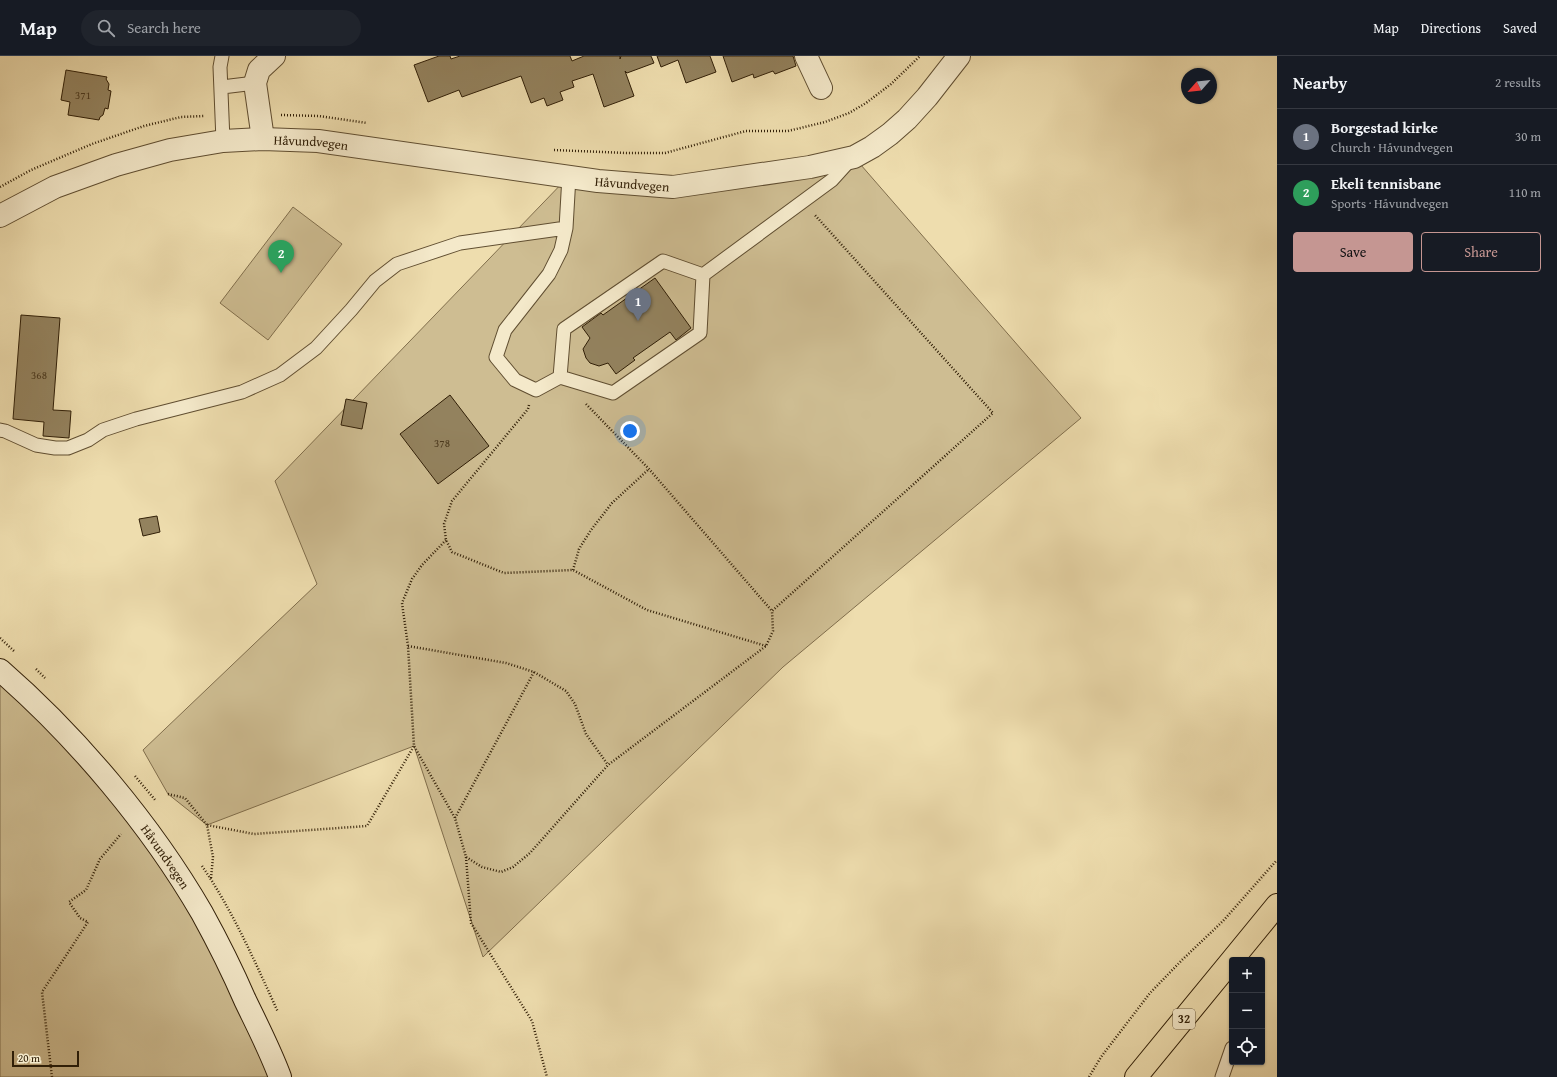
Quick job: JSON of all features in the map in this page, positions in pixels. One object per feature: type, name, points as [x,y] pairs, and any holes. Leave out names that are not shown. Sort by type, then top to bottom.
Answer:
[{"type":"main road","name":"32","points":[[1236,957],[1277,905]]},
{"type":"main road","name":"32","points":[[1136,1077],[1229,965]]},
{"type":"street","points":[[255,83],[259,70],[274,56]]},
{"type":"street","points":[[806,56],[821,88]]},
{"type":"street","name":"Håvundvegen","points":[[0,216],[55,187],[116,165],[170,150],[223,141],[263,139],[318,141],[598,181],[673,187],[810,167],[854,157],[872,147],[890,134],[907,119],[927,97],[959,56]]},
{"type":"street","name":"Håvundvegen","points":[[255,83],[263,139]]},
{"type":"street","name":"Håvundvegen","points":[[0,670],[67,734],[113,788],[167,859],[201,913],[226,958],[270,1052],[280,1077]]},
{"type":"lane","points":[[222,56],[220,67],[223,141]]},
{"type":"lane","points":[[222,87],[255,83]]},
{"type":"lane","points":[[569,176],[566,228],[561,250],[549,274],[505,330],[496,357],[515,380],[536,390],[560,377],[613,393],[700,333],[704,275],[832,180],[854,157]]},
{"type":"lane","points":[[0,430],[36,445],[55,448],[68,448],[88,440],[103,430],[130,421],[242,392],[280,375],[316,348],[375,281],[397,264],[460,243],[566,228]]},
{"type":"lane","points":[[560,377],[564,328],[663,261],[704,275]]},
{"type":"lane","points":[[1222,1077],[1229,1057]]},
{"type":"path","points":[[866,103],[891,84],[920,56]]},
{"type":"path","points":[[772,611],[993,413],[803,202]]},
{"type":"path","points":[[466,857],[482,867],[501,872],[513,867],[530,853],[608,765],[766,646],[774,632],[772,611],[649,469],[560,377]]},
{"type":"path","points":[[536,390],[528,409],[452,501],[444,524],[446,540],[452,552],[504,573],[573,570],[647,610],[766,646]]},
{"type":"path","points":[[573,570],[579,549],[591,530],[612,503],[649,469]]},
{"type":"path","points":[[446,540],[412,579],[402,603],[408,646],[414,746],[455,818],[466,857],[471,923],[532,1021],[547,1077]]},
{"type":"path","points":[[408,646],[506,663],[534,672],[566,691],[575,704],[586,734],[608,765]]},
{"type":"path","points":[[455,818],[534,672]]},
{"type":"path","points":[[208,825],[254,834],[367,826],[414,746]]},
{"type":"path","points":[[168,794],[185,798],[208,825],[213,857],[211,879]]},
{"type":"path","points":[[52,1077],[42,992],[88,922],[80,918],[69,902],[86,890],[100,859],[126,829]]},
{"type":"path","points":[[1090,1077],[1101,1057],[1150,993],[1223,921],[1277,860]]},
{"type":"shaded area","points":[[854,157],[1081,418],[783,667],[483,957],[414,746],[207,825],[168,794],[143,750],[317,584],[275,481],[569,176],[673,187]]},
{"type":"shaded area","points":[[293,207],[342,244],[268,340],[220,303]]},
{"type":"shaded area","points":[[0,671],[146,829],[279,1077],[0,1077]]},
{"type":"building","points":[[439,56],[450,56],[451,59],[460,56],[570,56],[572,61],[584,56],[620,56],[620,59],[621,56],[651,56],[654,63],[627,73],[625,71],[634,96],[604,107],[593,74],[572,81],[574,87],[560,92],[563,100],[547,106],[544,98],[531,103],[521,76],[462,97],[459,90],[428,102],[414,65]]},
{"type":"building","points":[[657,56],[710,56],[716,72],[686,83],[678,60],[661,67]]},
{"type":"building","points":[[723,56],[793,56],[796,66],[775,74],[773,71],[754,78],[753,74],[732,82]]},
{"type":"building","points":[[66,70],[107,77],[106,79],[109,84],[108,90],[111,91],[108,109],[105,108],[103,115],[99,120],[68,115],[70,102],[61,100]]},
{"type":"building","points":[[655,278],[691,328],[676,340],[670,332],[633,358],[635,360],[616,374],[608,363],[599,366],[590,363],[586,358],[583,349],[590,338],[582,327],[601,313],[603,315]]},
{"type":"building","points":[[21,315],[60,318],[53,410],[71,411],[69,438],[43,436],[44,422],[13,419]]},
{"type":"building","points":[[450,395],[489,446],[438,484],[400,434]]},
{"type":"building","points":[[346,399],[367,403],[362,429],[341,425]]},
{"type":"building","points":[[157,516],[160,532],[143,536],[139,519]]},
{"type":"place","name":"Ekeli tennisbane","points":[[281,273]]},
{"type":"place","name":"Borgestad kirke","points":[[638,321]]}]
